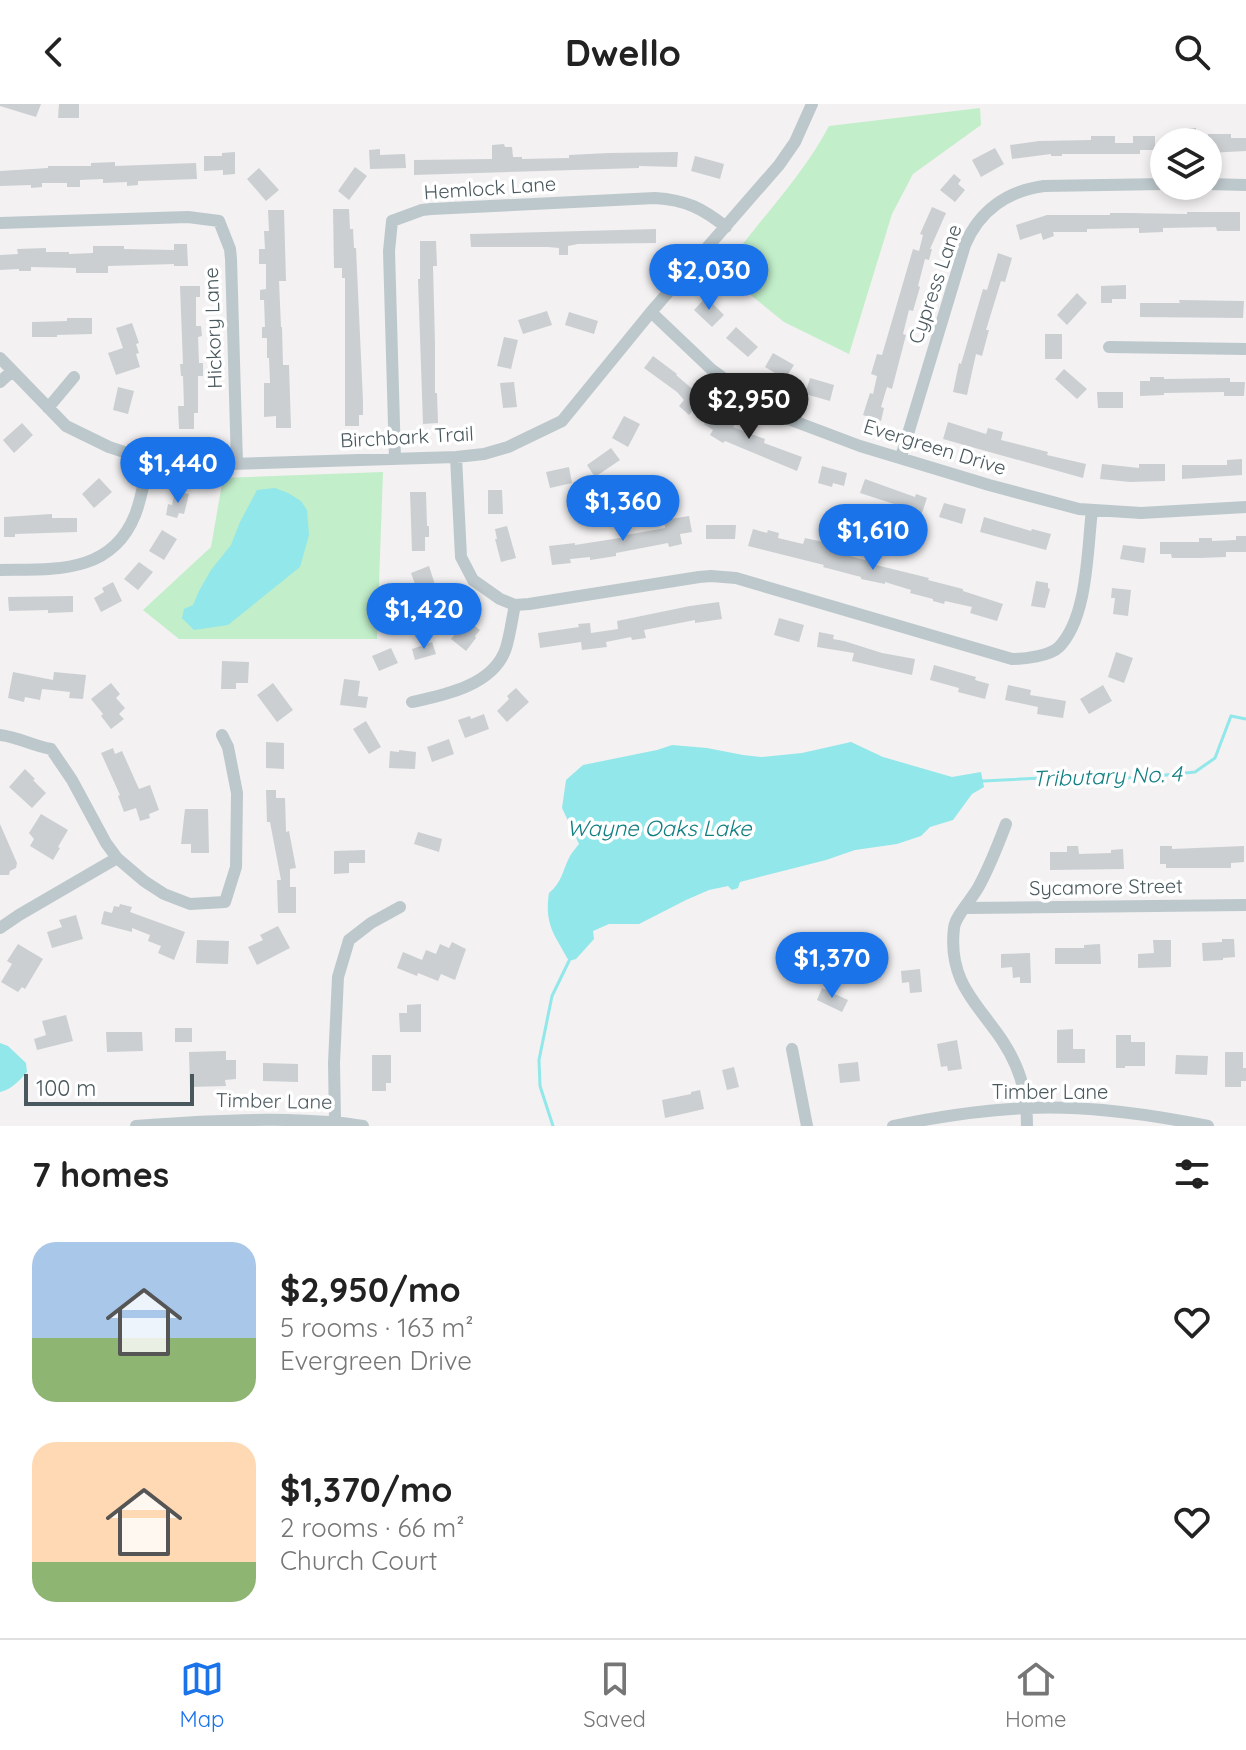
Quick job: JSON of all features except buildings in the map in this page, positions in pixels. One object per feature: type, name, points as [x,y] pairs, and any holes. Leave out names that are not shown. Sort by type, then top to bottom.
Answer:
[{"type":"street","name":"Birchbark Trail","points":[[0,358],[66,426],[109,447],[149,460],[196,465],[456,457],[508,447],[562,421],[787,154],[812,104]]},
{"type":"street","name":"Cypress Lane","points":[[901,457],[965,245],[986,212],[1009,195],[1031,187],[1150,184]]},
{"type":"street","points":[[1222,184],[1246,185]]},
{"type":"street","name":"Hemlock Lane","points":[[395,459],[389,251],[392,221],[431,209],[655,198],[695,205],[726,227]]},
{"type":"street","name":"Hickory Lane","points":[[0,223],[188,217],[219,221],[231,259],[237,464]]},
{"type":"street","name":"Evergreen Drive","points":[[651,312],[711,369],[753,400],[775,414],[860,446],[1050,502],[1092,510],[1141,513],[1246,507]]},
{"type":"street","points":[[1109,347],[1246,349]]},
{"type":"street","points":[[0,382],[12,371]]},
{"type":"street","points":[[48,408],[74,377]]},
{"type":"street","points":[[456,457],[461,557],[473,580],[493,595],[515,605],[699,577],[725,576],[995,656],[1022,659],[1058,650],[1074,624],[1081,606],[1092,510]]},
{"type":"street","points":[[0,570],[76,567],[95,560],[117,546],[136,513],[149,460]]},
{"type":"street","points":[[412,702],[434,698],[471,684],[488,673],[506,649],[515,605]]},
{"type":"street","points":[[1058,650],[1068,661]]},
{"type":"street","points":[[0,735],[51,749],[72,780],[99,833],[117,858],[153,887],[183,902],[199,905],[225,902],[236,867],[237,793],[228,747],[222,735]]},
{"type":"street","points":[[1006,824],[979,887],[954,924],[954,953],[959,977],[972,1001],[1015,1063],[1027,1108],[1027,1126]]},
{"type":"street","points":[[0,928],[117,858]]},
{"type":"street","name":"Sycamore Street","points":[[966,908],[1246,905]]},
{"type":"street","points":[[335,1121],[338,977],[349,940],[400,907]]},
{"type":"street","points":[[792,1049],[807,1126]]},
{"type":"street","name":"Timber Lane","points":[[893,1126],[954,1115],[1027,1108],[1123,1112],[1208,1126]]},
{"type":"street","name":"Timber Lane","points":[[136,1126],[199,1120],[335,1121],[363,1126]]},
{"type":"green space","points":[[980,108],[981,125],[913,174],[892,214],[849,354],[784,322],[722,272],[806,164],[829,126]]},
{"type":"green space","points":[[383,472],[377,639],[179,639],[143,610],[211,547],[223,478]]},
{"type":"water","points":[[275,488],[301,501],[307,510],[309,535],[300,567],[228,625],[194,630],[182,618],[184,609],[193,605],[211,570],[231,545],[257,490]]},
{"type":"water","name":"Wayne Oaks Lake","points":[[851,742],[883,757],[952,777],[981,772],[984,787],[972,794],[953,820],[930,827],[921,836],[897,844],[855,850],[740,882],[738,888],[732,890],[728,886],[709,890],[639,924],[609,924],[593,931],[594,939],[576,959],[569,961],[552,929],[548,904],[549,893],[557,885],[579,844],[562,808],[566,780],[583,765],[672,745],[761,757],[802,753]]},
{"type":"water","points":[[0,1043],[8,1046],[26,1063],[27,1072],[12,1087],[0,1092]]},
{"type":"waterway","name":"Tributary No. 4","points":[[983,781],[1081,776],[1137,778],[1195,772],[1215,758],[1231,716],[1246,719]]},
{"type":"waterway","name":"Tributary No. 4","points":[[553,1126],[540,1086],[539,1060],[552,996],[569,961]]}]
